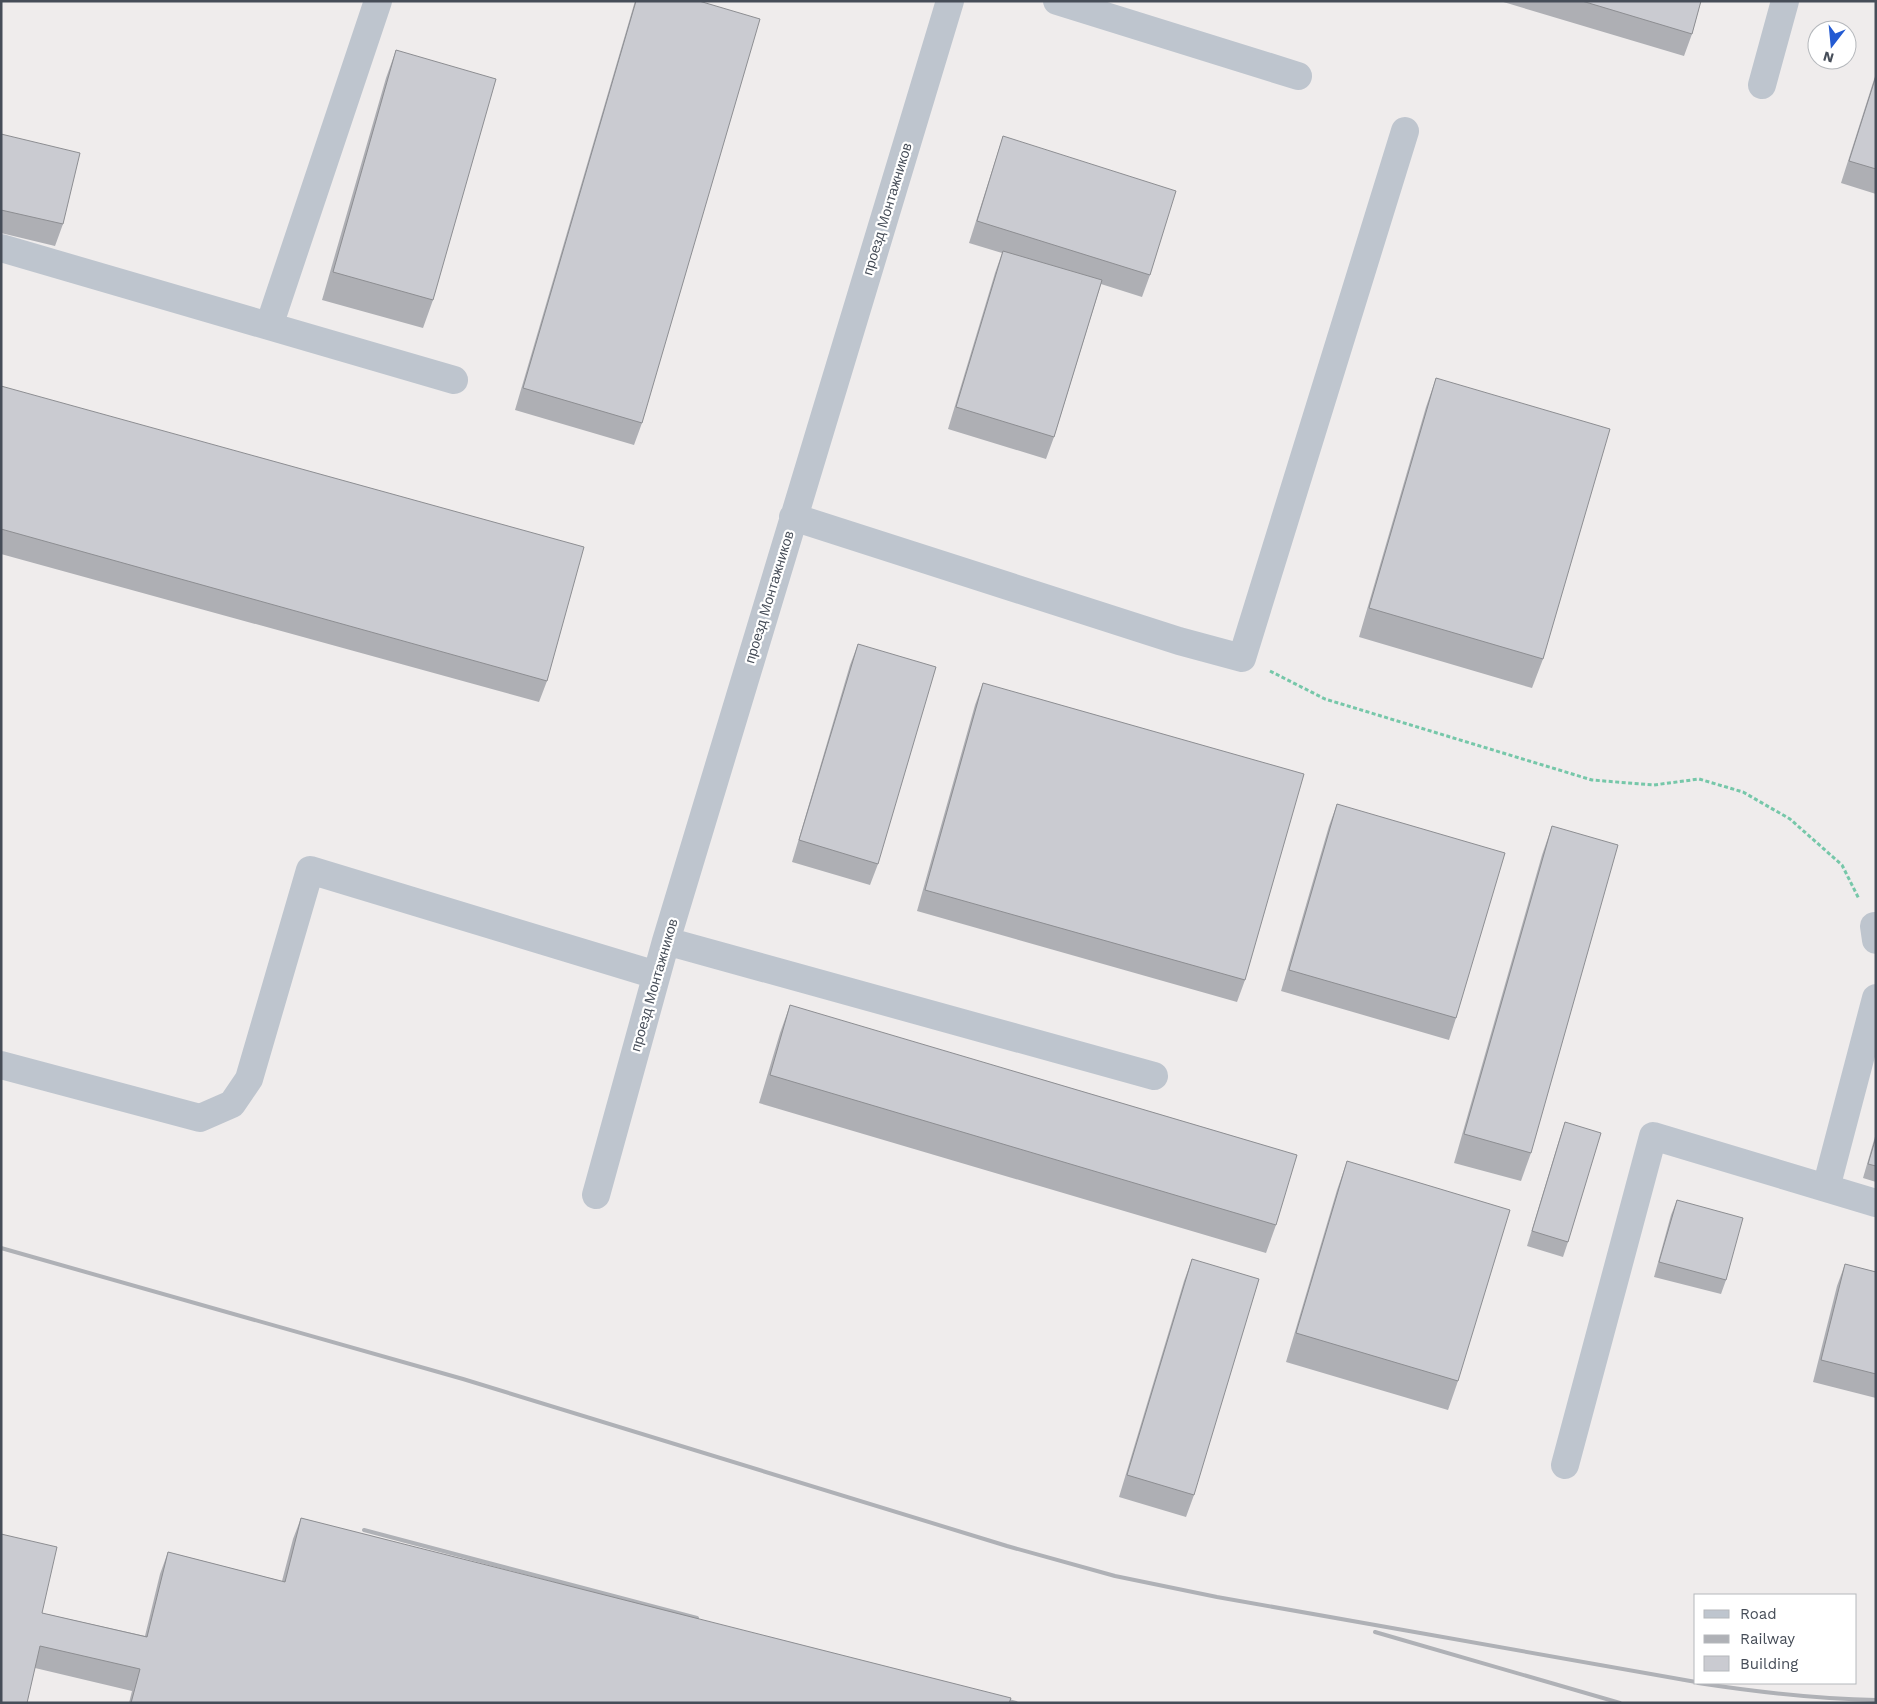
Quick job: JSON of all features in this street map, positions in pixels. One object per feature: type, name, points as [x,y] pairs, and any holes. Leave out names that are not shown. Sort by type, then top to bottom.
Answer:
[{"type":"street","points":[[269,326],[378,1]]},
{"type":"street","name":"проезд Монтажников","points":[[596,1195],[666,941],[950,1]]},
{"type":"street","points":[[1056,1],[1298,76]]},
{"type":"street","points":[[1762,85],[1785,1]]},
{"type":"street","points":[[793,517],[1179,641],[1242,658],[1405,131]]},
{"type":"street","points":[[1,248],[454,380]]},
{"type":"street","points":[[1,1065],[200,1118],[232,1104],[249,1079],[310,870],[656,975]]},
{"type":"street","points":[[666,941],[1154,1076]]},
{"type":"street","points":[[1826,1188],[1876,998]]},
{"type":"street","points":[[1565,1465],[1653,1136],[1876,1203]]},
{"type":"path","points":[[1242,658],[1325,699],[1592,780],[1654,785],[1699,779],[1743,792],[1790,818],[1842,865],[1875,933]]},
{"type":"building","points":[[636,1],[699,1],[760,19],[642,423],[523,388]]},
{"type":"building","points":[[1582,1],[1701,1],[1692,34]]},
{"type":"building","points":[[396,50],[496,79],[433,300],[333,272]]},
{"type":"building","points":[[1876,76],[1876,169],[1849,161]]},
{"type":"building","points":[[1,134],[80,153],[63,224],[1,210]]},
{"type":"building","points":[[1003,136],[1176,191],[1150,275],[977,221]]},
{"type":"building","points":[[1003,251],[1102,280],[1054,437],[956,407]]},
{"type":"building","points":[[1436,378],[1610,429],[1543,659],[1369,608]]},
{"type":"building","points":[[1,386],[584,547],[547,681],[1,529]]},
{"type":"building","points":[[858,644],[936,667],[878,864],[799,840]]},
{"type":"building","points":[[983,683],[1304,774],[1245,980],[925,890]]},
{"type":"building","points":[[1337,804],[1505,853],[1456,1018],[1289,970]]},
{"type":"building","points":[[1552,826],[1618,845],[1531,1153],[1464,1134]]},
{"type":"building","points":[[790,1005],[1297,1155],[1276,1225],[770,1075]]},
{"type":"building","points":[[1565,1122],[1601,1133],[1568,1242],[1532,1231]]},
{"type":"building","points":[[1876,1137],[1876,1166],[1868,1164]]},
{"type":"building","points":[[1347,1161],[1510,1210],[1458,1381],[1296,1333]]},
{"type":"building","points":[[1677,1200],[1743,1218],[1726,1280],[1659,1262]]},
{"type":"building","points":[[1192,1259],[1259,1279],[1194,1495],[1127,1475]]},
{"type":"building","points":[[1845,1264],[1876,1272],[1876,1374],[1821,1360]]},
{"type":"building","points":[[301,1518],[1011,1698],[1009,1703],[131,1703],[140,1669],[40,1646],[27,1703],[1,1703],[1,1534],[57,1547],[42,1613],[147,1637],[168,1552],[285,1582]]},
{"type":"railway","points":[[1,1248],[463,1379],[1007,1546],[1115,1576],[1217,1597],[1694,1682]]},
{"type":"railway","points":[[364,1530],[697,1618]]},
{"type":"railway","points":[[1375,1632],[1620,1703]]},
{"type":"railway","points":[[1705,1684],[1787,1694],[1876,1700]]},
{"type":"railway","points":[[997,1698],[1016,1703]]}]
